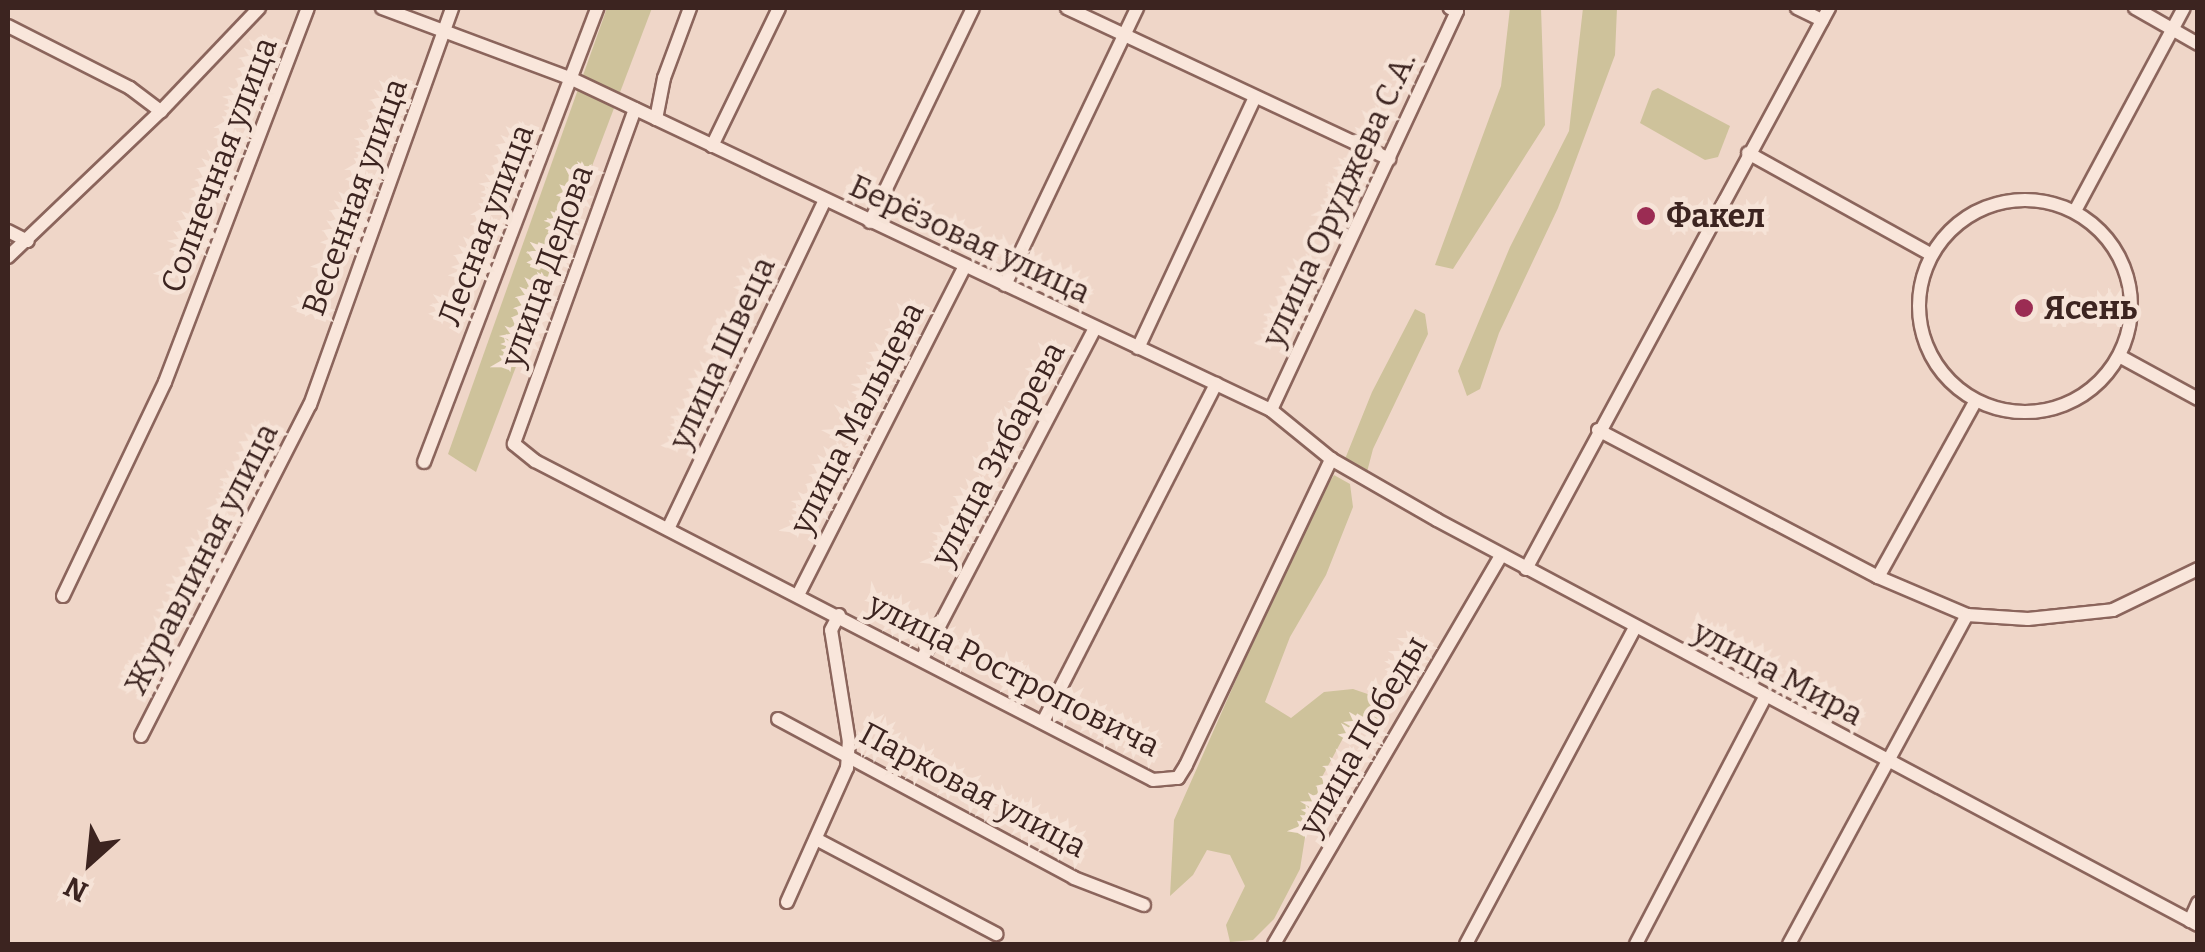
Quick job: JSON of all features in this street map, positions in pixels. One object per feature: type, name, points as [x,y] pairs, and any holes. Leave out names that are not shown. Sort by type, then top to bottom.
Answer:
[{"type":"street","points":[[8,257],[162,111],[260,8]]},
{"type":"street","name":"Солнечная улица","points":[[64,596],[182,342],[308,8]]},
{"type":"street","name":"Берёзовая улица","points":[[382,8],[572,79],[656,118],[1271,410],[1334,460]]},
{"type":"street","name":"Весенная улица","points":[[310,405],[452,8]]},
{"type":"street","name":"Лесная улица","points":[[424,462],[597,8]]},
{"type":"street","points":[[656,118],[664,78],[690,8]]},
{"type":"street","points":[[712,146],[779,8]]},
{"type":"street","points":[[870,222],[973,8]]},
{"type":"street","points":[[1067,8],[1389,159]]},
{"type":"street","points":[[1005,285],[1137,8]]},
{"type":"street","points":[[1526,568],[1825,14],[1797,8]]},
{"type":"street","points":[[2135,8],[2198,44]]},
{"type":"street","points":[[2075,211],[2184,8]]},
{"type":"street","name":"улица Оруджева С.А.","points":[[1271,410],[1389,159],[1454,9]]},
{"type":"street","points":[[8,26],[130,88],[162,111]]},
{"type":"street","points":[[1138,348],[1256,97]]},
{"type":"street","name":"улица Дедова","points":[[514,444],[635,109]]},
{"type":"street","points":[[1748,153],[1930,254]]},
{"type":"street","points":[[2023,199],[2075,211],[2102,232],[2120,257],[2130,287],[2130,321],[2121,357],[2092,388],[2054,408],[2026,412],[1975,402],[1940,370],[1922,331],[1920,296],[1930,254],[1966,218],[1995,204],[2023,199]]},
{"type":"street","name":"улица Швеца","points":[[668,529],[824,200]]},
{"type":"street","points":[[8,231],[28,242]]},
{"type":"street","name":"улица Мальцева","points":[[798,594],[964,266]]},
{"type":"street","name":"улица Зибарева","points":[[922,659],[1095,328]]},
{"type":"street","points":[[2121,357],[2198,399]]},
{"type":"street","points":[[1043,722],[1216,384]]},
{"type":"street","points":[[1878,577],[1975,402]]},
{"type":"street","name":"Журавлиная улица","points":[[142,736],[310,405]]},
{"type":"street","points":[[1598,430],[1878,577],[1967,615],[2028,618],[2113,610],[2198,569]]},
{"type":"street","name":"улица Ростроповича","points":[[514,444],[534,461],[1153,780],[1178,778],[1334,460]]},
{"type":"street","name":"улица Мира","points":[[1334,460],[1501,556],[2194,923]]},
{"type":"street","name":"улица Победы","points":[[1274,944],[1501,556]]},
{"type":"street","points":[[787,902],[849,754],[831,630],[838,615]]},
{"type":"street","points":[[1789,944],[1967,615]]},
{"type":"street","points":[[1466,944],[1634,627]]},
{"type":"street","points":[[1636,944],[1765,698]]},
{"type":"street","name":"Парковая улица","points":[[778,719],[849,754],[907,792],[1074,878],[1144,905]]},
{"type":"street","points":[[816,838],[996,934]]},
{"type":"street","points":[[2194,923],[2198,904]]},
{"type":"shaded area","points":[[607,8],[652,8],[476,472],[448,454]]},
{"type":"shaded area","points":[[1510,8],[1541,8],[1545,125],[1453,269],[1435,265],[1501,86]]},
{"type":"shaded area","points":[[1583,8],[1617,8],[1615,55],[1558,208],[1499,333],[1480,389],[1467,396],[1458,371],[1510,247],[1569,131]]},
{"type":"shaded area","points":[[1658,88],[1730,126],[1718,157],[1705,160],[1640,123],[1652,91]]},
{"type":"shaded area","points":[[1415,309],[1425,314],[1428,334],[1373,449],[1367,472],[1345,459],[1372,392]]},
{"type":"shaded area","points":[[1334,475],[1350,484],[1353,507],[1326,575],[1290,637],[1265,702],[1291,718],[1324,692],[1353,689],[1388,701],[1374,724],[1349,727],[1322,777],[1325,792],[1306,831],[1300,869],[1274,919],[1253,940],[1230,942],[1226,925],[1245,886],[1230,855],[1207,850],[1193,875],[1170,896],[1174,820],[1309,515]]},
{"type":"place","name":"Факел","points":[[1646,216]]},
{"type":"place","name":"Ясень","points":[[2024,308]]}]
